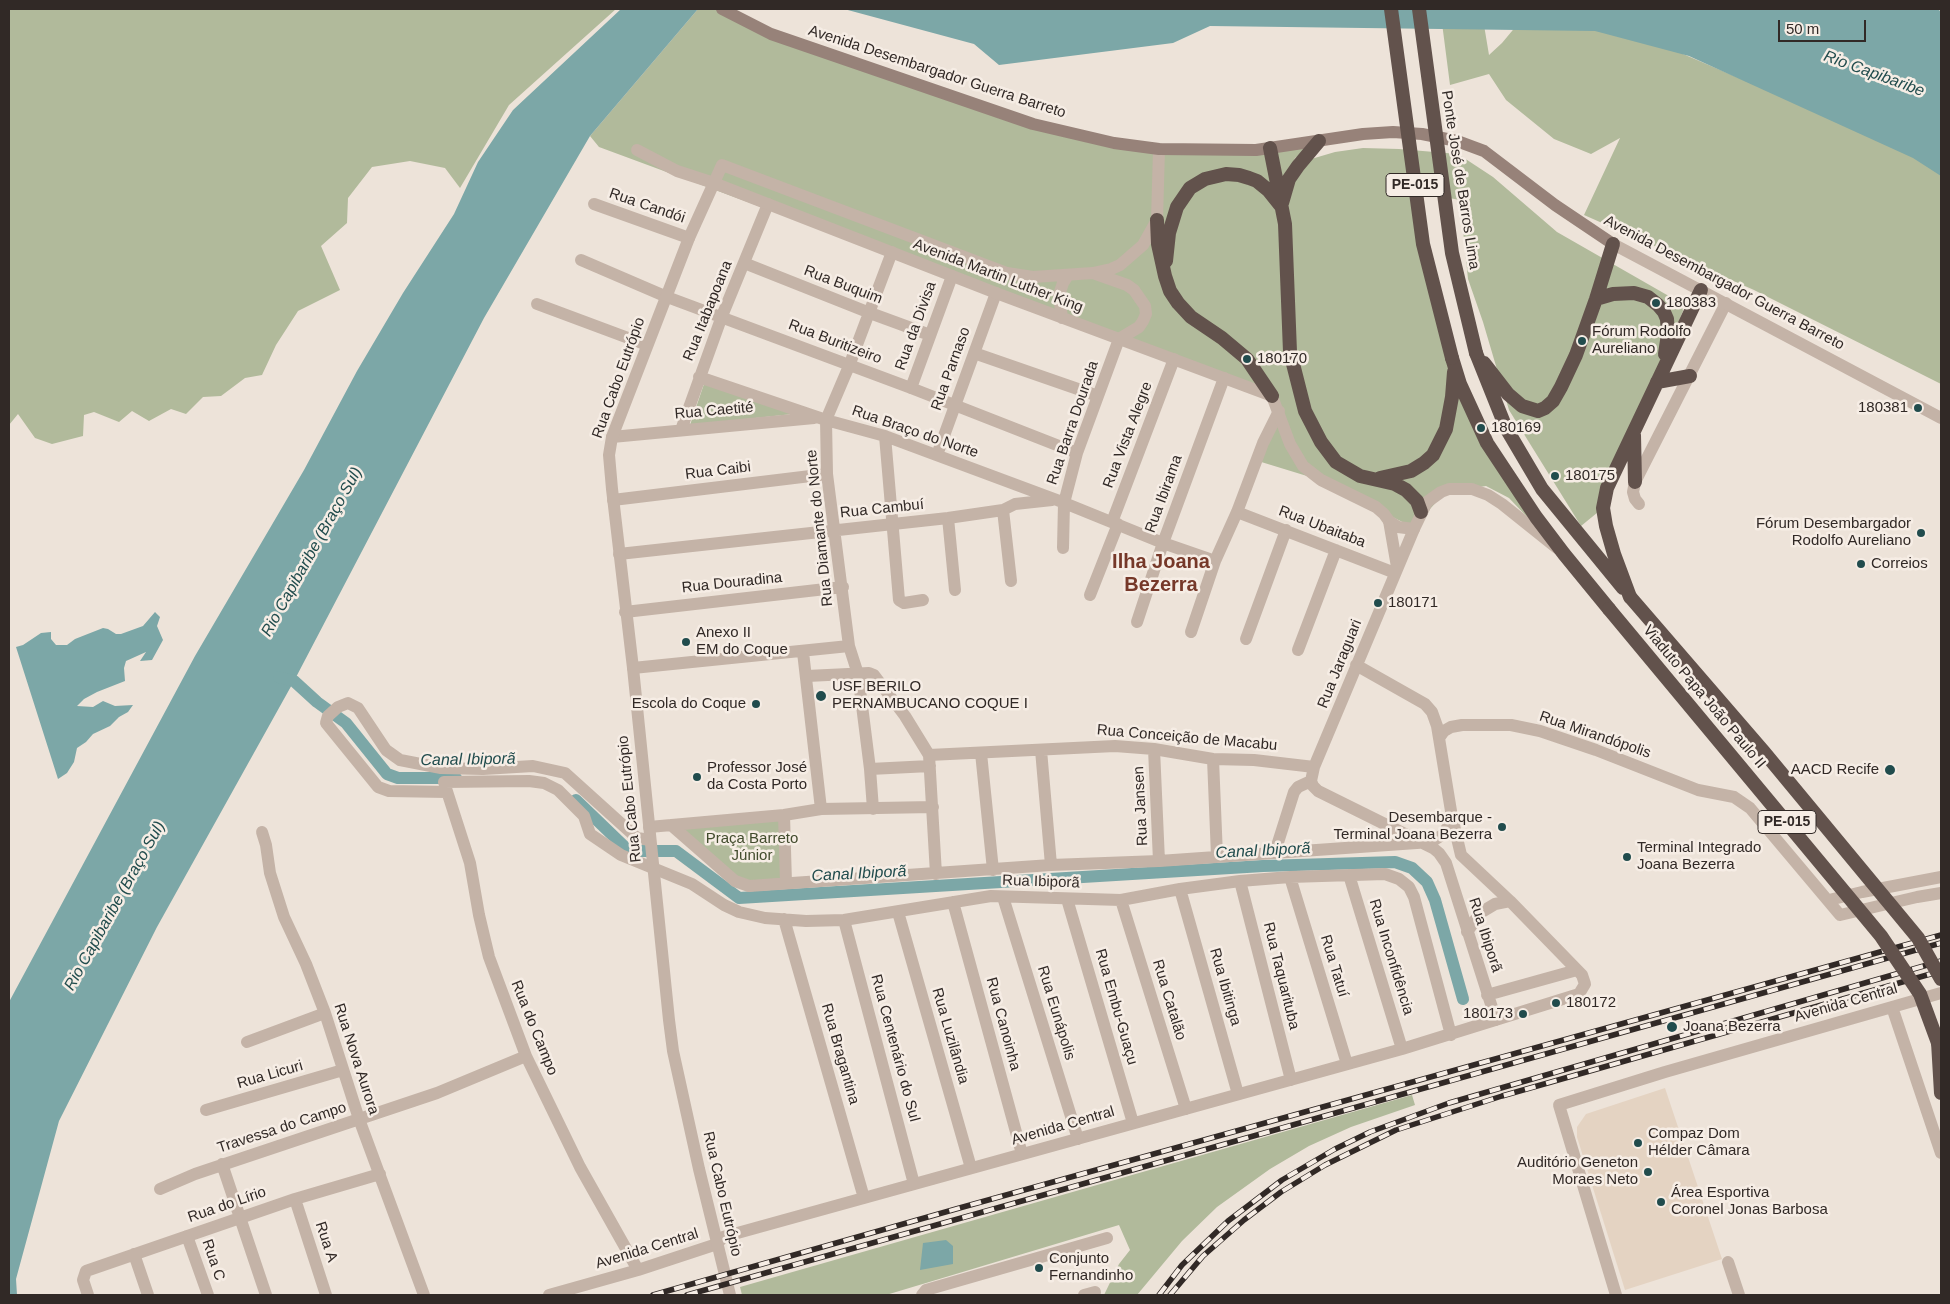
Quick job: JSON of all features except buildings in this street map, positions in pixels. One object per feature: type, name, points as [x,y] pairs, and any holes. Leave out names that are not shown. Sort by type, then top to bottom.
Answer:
[{"type":"highway","name":"PE-015","points":[[1391,9],[1423,244],[1453,362]]},
{"type":"highway","name":"Ponte José de Barros Lima","points":[[1419,9],[1452,253],[1476,354]]},
{"type":"highway","points":[[1282,206],[1289,179],[1319,141]]},
{"type":"highway","points":[[1270,148],[1285,224],[1290,352],[1300,398],[1305,411],[1321,442],[1336,462],[1360,476],[1395,484],[1406,490],[1417,501],[1421,512]]},
{"type":"highway","points":[[1165,276],[1169,233],[1174,214],[1184,196],[1197,183],[1213,176],[1239,175],[1257,181],[1282,206]]},
{"type":"highway","points":[[1158,220],[1158,244],[1170,291],[1191,317],[1222,338],[1247,360],[1272,396]]},
{"type":"highway","points":[[1476,354],[1508,394],[1522,406],[1538,411],[1545,408],[1553,400],[1564,383],[1582,341],[1613,244]]},
{"type":"highway","points":[[1630,598],[1614,554],[1603,508],[1607,488],[1701,290]]},
{"type":"highway","points":[[1596,299],[1613,294],[1634,292],[1648,297],[1664,312],[1668,334],[1659,377]]},
{"type":"highway","name":"Viaduto Papa João Paulo II","points":[[1476,354],[1506,428],[1542,489],[1630,598],[1764,752],[1918,938],[1941,979]]},
{"type":"highway","points":[[1375,479],[1411,471],[1433,455],[1446,429],[1452,397],[1453,362]]},
{"type":"highway","name":"Viaduto Papa João Paulo II","points":[[1453,362],[1460,384],[1487,443],[1536,517],[1609,609],[1881,936],[1920,994],[1940,1046],[1941,1094]]},
{"type":"highway","points":[[1659,377],[1690,376]]},
{"type":"highway","points":[[1634,432],[1635,482]]},
{"type":"main road","name":"Avenida Desembargador Guerra Barreto","points":[[722,9],[748,24],[771,34],[1033,124],[1114,143],[1159,149],[1256,150],[1363,134],[1393,132],[1422,134],[1457,141],[1484,151],[1555,205],[1613,244]]},
{"type":"street","points":[[1158,220],[1159,149]]},
{"type":"street","name":"Avenida Martin Luther King","points":[[637,150],[677,170],[996,294],[1272,396]]},
{"type":"street","name":"Avenida Martin Luther King","points":[[722,166],[1007,273],[1033,277],[1093,273],[1120,265],[1143,245],[1158,220]]},
{"type":"street","name":"Rua Cabo Eutrópio","points":[[722,166],[689,238],[647,345],[612,437],[609,455],[674,1051],[698,1169],[730,1295]]},
{"type":"street","name":"Rua Candói","points":[[594,204],[689,238]]},
{"type":"street","name":"Rua Itabapoana","points":[[681,430],[722,316],[768,204]]},
{"type":"street","name":"Avenida Desembargador Guerra Barreto","points":[[1613,244],[1941,418]]},
{"type":"street","name":"Rua Diamante do Norte","points":[[873,810],[863,673],[849,646],[827,474],[822,418],[849,366],[892,252]]},
{"type":"street","name":"Rua Buritizeiro","points":[[581,260],[666,297],[722,316],[1077,453]]},
{"type":"street","name":"Rua Buquim","points":[[744,263],[930,335]]},
{"type":"street","points":[[1093,273],[1127,285],[1134,290],[1145,306],[1146,314],[1143,321],[1138,327],[1119,339]]},
{"type":"street","points":[[1062,318],[1059,295],[1062,283],[1068,275]]},
{"type":"street","name":"Rua da Divisa","points":[[911,388],[952,276]]},
{"type":"street","name":"Rua Parnaso","points":[[937,455],[996,294]]},
{"type":"street","points":[[1639,504],[1633,492],[1635,482],[1726,303]]},
{"type":"street","points":[[537,304],[647,345]]},
{"type":"street","name":"Rua Barra Dourada","points":[[1063,548],[1060,501],[1119,339]]},
{"type":"street","points":[[974,353],[1098,396]]},
{"type":"street","name":"Rua Vista Alegre","points":[[1115,523],[1174,359]]},
{"type":"street","name":"Rua Braço do Norte","points":[[699,377],[822,418],[885,436],[1060,501],[1163,543],[1215,561]]},
{"type":"street","name":"Rua Ibirama","points":[[1137,622],[1163,543],[1224,378]]},
{"type":"street","points":[[1272,396],[1290,444],[1303,466],[1320,480],[1376,507],[1389,521],[1398,527],[1414,529]]},
{"type":"street","points":[[1191,632],[1215,561],[1237,512],[1263,443],[1279,411]]},
{"type":"street","name":"Rua Caetité","points":[[612,437],[822,418]]},
{"type":"street","points":[[885,436],[900,600],[904,603],[923,600]]},
{"type":"street","name":"Rua Caibi","points":[[613,500],[827,474]]},
{"type":"street","name":"Rua Jaraguari","points":[[1314,767],[1396,570],[1427,502],[1449,489],[1472,489],[1488,495],[1564,554]]},
{"type":"street","name":"Rua Cambuí","points":[[619,554],[948,518],[1003,510],[1015,504],[1060,501]]},
{"type":"street","points":[[1003,510],[1011,581]]},
{"type":"street","name":"Rua Ubaitaba","points":[[1237,512],[1336,550],[1396,570]]},
{"type":"street","points":[[948,518],[955,590]]},
{"type":"street","points":[[1389,521],[1396,570]]},
{"type":"street","points":[[1090,594],[1115,523]]},
{"type":"street","points":[[1246,638],[1286,530]]},
{"type":"street","points":[[1298,650],[1336,550]]},
{"type":"street","name":"Rua Douradina","points":[[625,612],[842,587]]},
{"type":"street","points":[[633,668],[849,646]]},
{"type":"street","points":[[803,652],[822,810]]},
{"type":"street","points":[[1356,665],[1425,704],[1432,712],[1439,738],[1458,849],[1461,855],[1510,901],[1577,970],[1487,995]]},
{"type":"street","points":[[807,676],[863,673],[874,675],[888,691],[905,716],[929,761],[936,874]]},
{"type":"street","name":"Rua Ibiporã","points":[[650,840],[637,838],[565,773],[533,766],[483,769],[441,768],[400,760],[386,750],[358,708],[348,703],[333,712],[326,722],[378,787],[389,791],[528,781],[544,783],[558,790],[584,816],[590,834],[621,855],[692,884],[738,912],[765,918],[806,921],[844,920],[991,896],[1121,900],[1180,889],[1240,881],[1349,874],[1385,874],[1399,879],[1409,887],[1414,897],[1451,1035]]},
{"type":"street","name":"Rua Mirandópolis","points":[[1439,738],[1444,731],[1451,727],[1462,725],[1511,725],[1540,731],[1596,750],[1698,790],[1741,801],[1750,808],[1829,900]]},
{"type":"street","name":"Rua Conceição de Macabu","points":[[870,769],[982,753],[1096,746],[1154,750],[1213,759],[1268,761],[1314,767]]},
{"type":"street","points":[[1041,750],[1051,865]]},
{"type":"street","name":"Rua Jansen","points":[[1154,750],[1159,861]]},
{"type":"street","points":[[982,753],[993,870]]},
{"type":"street","points":[[1213,759],[1218,856]]},
{"type":"street","points":[[1314,767],[1311,781],[1318,791],[1420,842],[1431,842],[1438,838],[1449,827],[1452,817]]},
{"type":"street","points":[[1275,852],[1294,792],[1298,787],[1311,781]]},
{"type":"street","name":"Rua do Campo","points":[[445,787],[470,864],[489,957],[526,1056],[580,1167],[638,1270]]},
{"type":"street","points":[[649,827],[822,810],[933,807]]},
{"type":"street","points":[[784,815],[786,883]]},
{"type":"street","name":"Rua Ibiporã","points":[[671,825],[741,884],[749,886],[1051,865],[1159,861],[1420,842],[1433,848],[1444,859],[1496,1020]]},
{"type":"street","name":"Rua Nova Aurora","points":[[262,832],[270,873],[284,917],[306,964],[325,1013],[359,1119],[424,1295]]},
{"type":"street","name":"Rua Inconfidência","points":[[1349,874],[1402,1049]]},
{"type":"street","name":"Rua Tatuí","points":[[1290,877],[1347,1064]]},
{"type":"street","points":[[1941,877],[1829,900],[1840,915],[1941,893]]},
{"type":"street","name":"Rua Taquarituba","points":[[1240,881],[1291,1080]]},
{"type":"street","name":"Rua Ibitinga","points":[[1180,889],[1238,1094]]},
{"type":"street","name":"Rua Eunápolis","points":[[1003,897],[1078,1139]]},
{"type":"street","name":"Rua Embu-Guaçu","points":[[1067,899],[1133,1123]]},
{"type":"street","name":"Rua Catalão","points":[[1121,900],[1186,1109]]},
{"type":"street","points":[[1467,932],[1480,914],[1495,904],[1510,901]]},
{"type":"street","name":"Rua Canoinha","points":[[952,902],[1022,1154]]},
{"type":"street","name":"Rua Luzilândia","points":[[898,912],[971,1168]]},
{"type":"street","name":"Rua Bragantina","points":[[784,919],[864,1198]]},
{"type":"street","name":"Rua Centenário do Sul","points":[[844,920],[914,1184]]},
{"type":"street","name":"Avenida Central","points":[[549,1295],[638,1270],[717,1244],[724,1237],[1451,1035],[1580,993],[1584,986],[1584,977],[1577,970]]},
{"type":"street","name":"Avenida Central","points":[[1616,1295],[1559,1105],[1642,1079],[1941,993]]},
{"type":"street","points":[[1892,1007],[1941,1153]]},
{"type":"street","points":[[247,1042],[325,1013]]},
{"type":"street","name":"Travessa do Campo","points":[[160,1189],[222,1164],[436,1093],[526,1056]]},
{"type":"street","name":"Rua Licuri","points":[[206,1110],[343,1070]]},
{"type":"street","points":[[222,1164],[266,1295]]},
{"type":"street","name":"Rua do Lírio","points":[[88,1295],[83,1280],[83,1274],[86,1271],[239,1217],[380,1174]]},
{"type":"street","name":"Rua A","points":[[295,1199],[326,1295]]},
{"type":"street","name":"Rua C","points":[[187,1236],[208,1295]]},
{"type":"street","points":[[922,1295],[926,1290],[1107,1238]]},
{"type":"street","points":[[134,1254],[148,1295]]},
{"type":"street","points":[[1728,1262],[1740,1295]]},
{"type":"green space","points":[[9,9],[616,9],[509,105],[460,188],[445,168],[410,161],[372,167],[348,198],[347,223],[321,246],[340,290],[298,311],[276,345],[262,375],[245,378],[221,396],[203,397],[186,414],[171,409],[149,421],[132,411],[119,422],[94,412],[84,415],[83,436],[52,444],[35,438],[18,414],[9,425]]},
{"type":"green space","points":[[698,9],[722,9],[748,24],[1033,124],[1159,149],[1319,141],[1295,158],[1289,172],[1301,162],[1335,152],[1363,148],[1458,154],[1493,177],[1557,232],[1681,303],[1683,311],[1612,474],[1603,508],[1581,526],[1509,410],[1468,279],[1460,200],[1411,191],[1460,384],[1530,520],[1509,498],[1486,486],[1453,491],[1440,498],[1430,509],[1418,530],[1320,480],[1258,461],[1279,411],[1272,396],[599,147],[590,136]]},
{"type":"green space","points":[[1483,19],[1489,55],[1517,25],[1618,26],[1941,165],[1941,384],[1754,290],[1584,215],[1620,138],[1591,154],[1554,139],[1506,100],[1489,74],[1450,85],[1442,23]]},
{"type":"green space","points":[[704,384],[793,414],[690,425]]},
{"type":"green space","name":"Praça Barreto Júnior","points":[[781,814],[785,887],[745,884],[677,824]]},
{"type":"green space","points":[[1412,1095],[1415,1105],[1351,1127],[1309,1146],[1270,1169],[1217,1207],[1182,1241],[1137,1295],[1104,1295],[1119,1264],[1130,1250],[1119,1225],[886,1295],[742,1295],[740,1287]]},
{"type":"shaded area","points":[[1665,1088],[1722,1259],[1625,1290],[1577,1137],[1577,1127],[1586,1114]]},
{"type":"water","name":"Rio Capibaribe (Braço Sul)","points":[[621,9],[698,9],[590,136],[484,318],[294,681],[157,927],[59,1121],[16,1279],[17,1295],[9,1295],[9,1002],[195,656],[304,470],[357,371],[403,293],[454,214],[478,162],[513,110]]},
{"type":"water","name":"Rio Capibaribe","points":[[844,9],[1938,9],[1941,12],[1941,176],[1913,158],[1689,56],[1595,31],[1210,26],[1173,43],[999,65],[974,44]]},
{"type":"water","points":[[155,612],[160,617],[157,626],[163,640],[152,660],[140,661],[146,652],[126,661],[124,668],[125,681],[97,692],[84,699],[77,706],[93,707],[103,701],[115,706],[133,705],[128,712],[119,717],[110,726],[93,734],[77,748],[74,762],[67,773],[58,779],[16,647],[23,645],[41,633],[51,632],[51,639],[56,645],[67,645],[75,639],[103,628],[116,634],[121,634],[143,626]]},
{"type":"water","points":[[946,1240],[953,1246],[953,1264],[920,1270],[923,1243]]},
{"type":"waterway","name":"Canal Ibiporã","points":[[279,677],[294,681],[317,702],[346,723],[387,774],[398,778],[456,778]]},
{"type":"waterway","name":"Canal Ibiporã","points":[[576,800],[629,851],[676,851],[739,898],[1263,866],[1395,862],[1412,868],[1427,882],[1435,900],[1463,999]]},
{"type":"railway","points":[[653,1295],[1941,935]]},
{"type":"railway","points":[[687,1295],[1941,943]]},
{"type":"railway","points":[[1159,1295],[1182,1265],[1228,1221],[1282,1180],[1335,1149],[1370,1132],[1449,1103],[1941,961]]},
{"type":"railway","points":[[1170,1295],[1203,1256],[1244,1220],[1281,1192],[1325,1165],[1396,1130],[1502,1096],[1941,971]]},
{"type":"place","name":"180383","points":[[1656,303]]},
{"type":"place","name":"Fórum Rodolfo Aureliano","points":[[1582,341]]},
{"type":"place","name":"180170","points":[[1247,359]]},
{"type":"place","name":"180381","points":[[1918,408]]},
{"type":"place","name":"180169","points":[[1481,428]]},
{"type":"place","name":"180175","points":[[1555,476]]},
{"type":"place","name":"Fórum Desembargador Rodolfo Aureliano","points":[[1921,533]]},
{"type":"place","name":"Correios","points":[[1861,564]]},
{"type":"place","name":"180171","points":[[1378,603]]},
{"type":"place","name":"Anexo II EM do Coque","points":[[686,642]]},
{"type":"place","name":"USF BERILO PERNAMBUCANO COQUE I","points":[[821,696]]},
{"type":"place","name":"Escola do Coque","points":[[756,704]]},
{"type":"place","name":"AACD Recife","points":[[1890,770]]},
{"type":"place","name":"Professor José da Costa Porto","points":[[697,777]]},
{"type":"place","name":"Desembarque - Terminal Joana Bezerra","points":[[1502,827]]},
{"type":"place","name":"Terminal Integrado Joana Bezerra","points":[[1627,857]]},
{"type":"place","name":"180172","points":[[1556,1003]]},
{"type":"place","name":"180173","points":[[1523,1014]]},
{"type":"place","name":"Joana Bezerra","points":[[1672,1027]]},
{"type":"place","name":"Compaz Dom Hélder Câmara","points":[[1638,1143]]},
{"type":"place","name":"Auditório Geneton Moraes Neto","points":[[1648,1172]]},
{"type":"place","name":"Área Esportiva Coronel Jonas Barbosa","points":[[1661,1202]]},
{"type":"place","name":"Conjunto Fernandinho","points":[[1039,1268]]},
{"type":"district","name":"Ilha Joana Bezerra","points":[[1161,574]]}]
